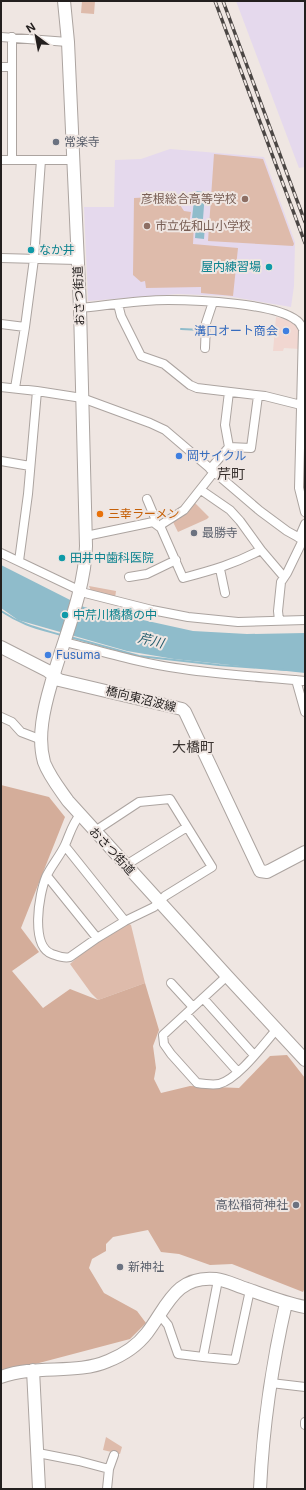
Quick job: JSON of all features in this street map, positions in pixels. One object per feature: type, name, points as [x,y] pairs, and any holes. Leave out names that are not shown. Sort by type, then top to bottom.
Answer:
[{"type":"street","name":"おさつ街道","points":[[64,1],[68,42],[80,308],[86,536],[85,565],[67,641],[53,676],[42,720],[42,753],[46,768],[68,801],[226,976],[305,1060]]},
{"type":"street","points":[[1,37],[68,42]]},
{"type":"street","points":[[12,37],[12,159]]},
{"type":"street","points":[[1,67],[12,67]]},
{"type":"street","points":[[1,160],[73,160]]},
{"type":"street","points":[[15,388],[30,297],[41,160]]},
{"type":"street","points":[[1,258],[78,260]]},
{"type":"street","points":[[80,308],[167,300],[213,302],[277,311],[299,321],[304,330],[299,488],[305,512]]},
{"type":"street","points":[[205,348],[206,323],[213,302]]},
{"type":"street","points":[[118,304],[121,316],[141,356],[164,364],[196,388],[258,396],[301,405]]},
{"type":"street","points":[[1,324],[25,327]]},
{"type":"street","points":[[1,387],[82,398],[165,430],[260,511],[302,540]]},
{"type":"street","points":[[19,561],[37,391]]},
{"type":"street","points":[[86,536],[157,524],[184,510],[201,490],[212,470],[229,447],[225,426],[228,392]]},
{"type":"street","points":[[229,447],[251,448],[258,396]]},
{"type":"street","points":[[1,461],[30,466]]},
{"type":"street","points":[[201,490],[230,510],[248,530],[284,577]]},
{"type":"street","points":[[147,499],[157,524],[176,560],[183,578],[220,569],[262,550]]},
{"type":"street","points":[[279,620],[278,611],[281,582],[302,540],[305,524]]},
{"type":"street","points":[[1,553],[78,592],[113,601],[188,617],[238,622],[305,620]]},
{"type":"street","points":[[128,577],[147,574],[176,560]]},
{"type":"street","points":[[220,569],[225,593]]},
{"type":"street","points":[[67,641],[129,659],[182,669],[270,679],[305,681]]},
{"type":"street","name":"橋向東沼波線","points":[[1,647],[48,671],[59,680],[182,709],[185,712],[260,871],[267,872],[305,852]]},
{"type":"street","points":[[296,680],[305,712]]},
{"type":"street","points":[[1,717],[12,722],[21,732],[42,740]]},
{"type":"street","points":[[80,815],[73,823],[65,846],[47,876],[39,905],[38,928],[43,947],[50,953],[65,958],[70,957],[125,921],[154,907],[159,901],[212,867],[170,799],[139,802],[94,831]]},
{"type":"street","points":[[126,865],[187,827]]},
{"type":"street","points":[[65,846],[125,921]]},
{"type":"street","points":[[47,876],[97,938]]},
{"type":"street","points":[[226,976],[164,1035],[164,1044],[197,1083],[220,1084],[231,1079],[276,1030]]},
{"type":"street","points":[[171,983],[193,1007]]},
{"type":"street","points":[[203,998],[254,1055]]},
{"type":"street","points":[[186,1014],[238,1072]]},
{"type":"street","points":[[1,1377],[12,1373],[33,1370],[96,1365],[107,1362],[126,1353],[147,1333],[168,1300],[180,1288],[200,1280],[218,1280],[286,1303],[305,1307]]},
{"type":"street","points":[[203,1357],[218,1280]]},
{"type":"street","points":[[159,1314],[168,1326],[178,1354],[235,1360],[250,1290]]},
{"type":"street","points":[[260,1489],[264,1430],[278,1338],[286,1303]]},
{"type":"street","points":[[33,1370],[39,1489]]},
{"type":"street","points":[[271,1383],[305,1387]]},
{"type":"street","points":[[38,1453],[79,1461],[109,1469]]},
{"type":"street","points":[[107,1489],[109,1469],[114,1455]]},
{"type":"shaded area","points":[[82,1],[95,1],[94,14],[81,13]]},
{"type":"shaded area","points":[[236,1],[305,1],[305,167],[299,168]]},
{"type":"shaded area","name":"市立佐和山小学校","points":[[170,149],[264,157],[295,242],[294,286],[291,307],[227,296],[178,294],[88,301],[84,207],[114,207],[115,160],[141,159]]},
{"type":"shaded area","name":"彦根総合高等学校","points":[[214,154],[263,159],[294,244],[293,246],[208,241]]},
{"type":"shaded area","points":[[174,196],[184,211],[191,212],[189,224],[194,224],[193,244],[238,248],[233,296],[201,293],[201,287],[146,288],[145,281],[141,282],[133,275],[134,198]]},
{"type":"shaded area","name":"溝口オート商会","points":[[276,317],[287,319],[297,327],[300,334],[300,349],[284,348],[283,351],[273,351]]},
{"type":"shaded area","points":[[194,502],[209,517],[178,532],[172,520]]},
{"type":"shaded area","points":[[89,586],[116,591],[115,598],[91,591]]},
{"type":"shaded area","points":[[1,785],[49,797],[65,817],[21,928],[39,952],[12,971],[43,1008],[70,989],[98,1000],[145,983],[159,1030],[153,1046],[156,1068],[154,1079],[161,1093],[190,1086],[239,1088],[270,1056],[287,1055],[305,1078],[305,1288],[303,1292],[232,1264],[210,1265],[179,1254],[161,1252],[148,1230],[113,1237],[106,1244],[106,1251],[92,1259],[89,1268],[104,1293],[137,1311],[146,1323],[130,1339],[1,1373]]},
{"type":"shaded area","points":[[127,923],[131,925],[145,983],[98,1000],[91,993],[70,964],[97,940]]},
{"type":"shaded area","points":[[106,1437],[122,1447],[120,1454],[103,1450]]},
{"type":"water","points":[[195,191],[205,192],[203,219],[192,218]]},
{"type":"water","points":[[196,224],[205,225],[204,239],[195,238]]},
{"type":"water","name":"芹川","points":[[1,565],[84,607],[193,631],[247,634],[305,633],[305,673],[174,659],[127,651],[18,620],[1,608]]},
{"type":"waterway","points":[[181,329],[202,330]]},
{"type":"waterway","points":[[1,611],[23,623],[61,635]]},
{"type":"waterway","points":[[70,637],[139,656],[219,665],[286,670]]},
{"type":"railway","points":[[215,1],[305,243]]},
{"type":"railway","points":[[223,1],[305,222]]},
{"type":"place","name":"常楽寺","points":[[56,142]]},
{"type":"place","name":"彦根総合高等学校","points":[[245,199]]},
{"type":"place","name":"市立佐和山小学校","points":[[147,226]]},
{"type":"place","name":"なか井","points":[[31,250]]},
{"type":"place","name":"屋内練習場","points":[[269,267]]},
{"type":"place","name":"溝口オート商会","points":[[286,331]]},
{"type":"place","name":"岡サイクル","points":[[179,456]]},
{"type":"place","name":"三幸ラーメン","points":[[100,514]]},
{"type":"place","name":"最勝寺","points":[[194,533]]},
{"type":"place","name":"田井中歯科医院","points":[[62,558]]},
{"type":"place","name":"中芹川橋橋の中","points":[[65,615]]},
{"type":"place","name":"Fusuma","points":[[48,655]]},
{"type":"place","name":"高松稲荷神社","points":[[296,1205]]},
{"type":"place","name":"新神社","points":[[120,1267]]},
{"type":"district","name":"芹町","points":[[231,474]]},
{"type":"district","name":"大橋町","points":[[193,747]]}]
